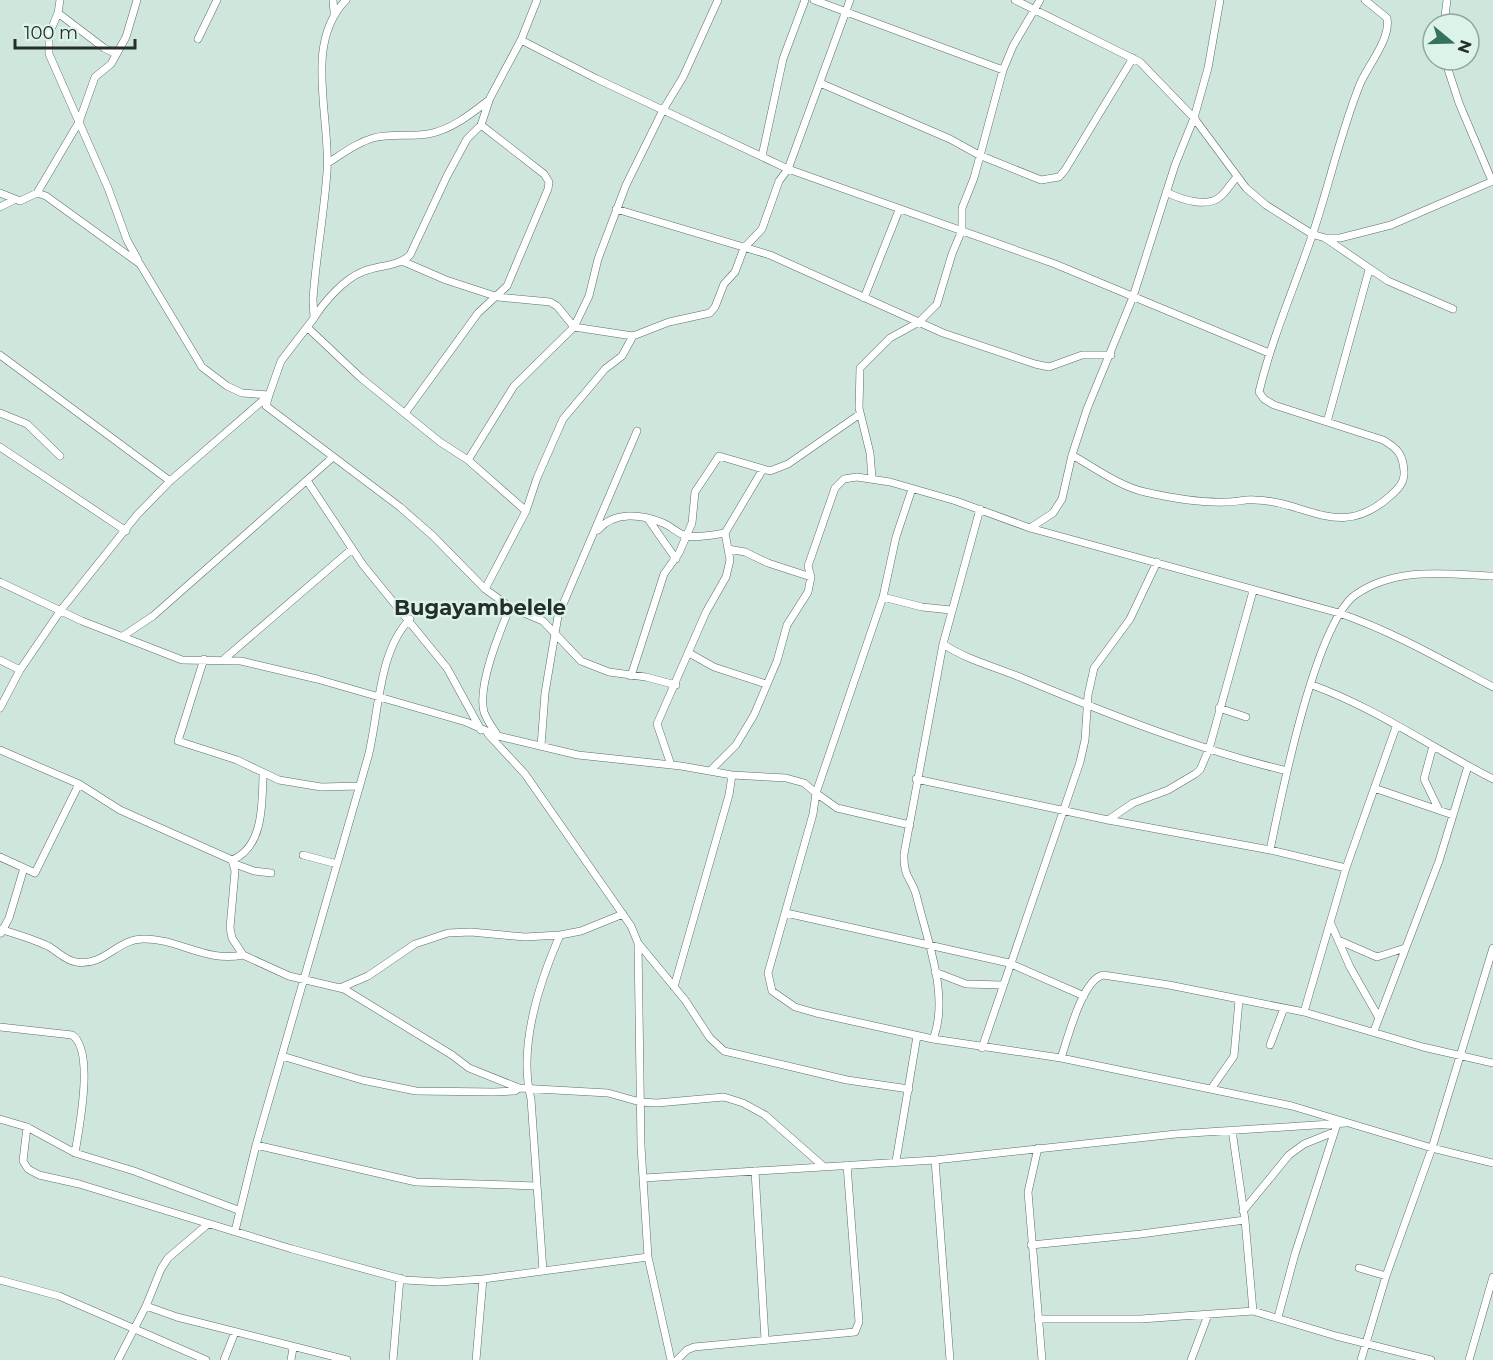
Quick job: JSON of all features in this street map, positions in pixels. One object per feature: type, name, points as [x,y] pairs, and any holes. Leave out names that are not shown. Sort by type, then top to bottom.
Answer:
[{"type":"street","points":[[60,0],[58,13],[49,34],[49,54],[127,240],[199,364],[227,386],[242,393],[269,395]]},
{"type":"street","points":[[0,193],[20,201],[37,193],[79,122],[95,77],[111,64],[126,37],[138,0]]},
{"type":"street","points":[[198,39],[217,0]]},
{"type":"street","points":[[314,318],[316,261],[329,139],[323,56],[334,12],[333,0]]},
{"type":"street","points":[[334,12],[346,0]]},
{"type":"street","points":[[537,0],[521,40],[490,98],[481,125],[467,139],[433,203],[413,252],[402,261],[358,274],[322,306],[281,361],[266,406],[400,507],[485,589],[510,607],[534,616],[554,631],[581,661],[609,672],[646,676],[676,685]]},
{"type":"street","points":[[468,460],[514,386],[574,327],[589,296],[598,259],[616,209],[663,110],[683,77],[718,0]]},
{"type":"street","points":[[762,156],[783,59],[803,0]]},
{"type":"street","points":[[814,0],[846,14],[1003,70]]},
{"type":"street","points":[[402,261],[446,280],[498,297],[550,302],[574,327],[633,336],[669,322],[710,313],[716,307],[724,284],[735,272],[744,248],[762,229],[779,181],[788,169],[850,0]]},
{"type":"street","points":[[1014,0],[1133,58],[1148,68],[1194,118],[1236,178],[1266,205],[1312,234],[1324,238],[1369,270],[1453,309]]},
{"type":"street","points":[[872,478],[870,453],[860,414],[860,368],[890,338],[919,322],[937,304],[962,230],[962,208],[974,178],[1003,70],[1013,45],[1040,0]]},
{"type":"street","points":[[1030,528],[1057,508],[1066,489],[1072,455],[1087,409],[1133,297],[1166,192],[1194,118],[1208,68],[1220,0]]},
{"type":"street","points":[[1072,455],[1130,487],[1144,492],[1210,502],[1263,501],[1336,519],[1367,512],[1399,488],[1405,477],[1403,458],[1396,448],[1383,440],[1264,399],[1259,392],[1269,353],[1312,234],[1345,123],[1363,77],[1387,31],[1387,18],[1365,0]]},
{"type":"street","points":[[1447,4],[1454,0]]},
{"type":"street","points":[[58,13],[104,48],[116,54]]},
{"type":"street","points":[[521,40],[788,169],[899,210],[962,230],[1269,353]]},
{"type":"street","points":[[820,82],[950,139],[979,155],[1041,180],[1059,177],[1133,58]]},
{"type":"street","points":[[1324,238],[1356,235],[1392,225],[1493,181],[1459,103],[1449,72]]},
{"type":"street","points":[[328,163],[361,142],[375,138],[429,134],[445,129],[469,116],[490,98]]},
{"type":"street","points":[[406,412],[478,312],[498,297],[507,286],[549,182],[534,165],[481,125]]},
{"type":"street","points":[[1166,192],[1190,201],[1213,200],[1220,197],[1236,178]]},
{"type":"street","points":[[37,193],[52,200],[140,264]]},
{"type":"street","points":[[0,207],[14,200]]},
{"type":"street","points":[[616,209],[770,255],[943,333],[1045,367],[1052,367],[1082,355],[1111,355]]},
{"type":"street","points":[[864,298],[899,210]]},
{"type":"street","points":[[1327,422],[1369,270]]},
{"type":"street","points":[[308,327],[361,378],[406,412],[440,442],[468,460],[526,511]]},
{"type":"street","points":[[485,589],[526,511],[537,478],[563,419],[605,369],[621,356],[633,336]]},
{"type":"street","points":[[0,355],[170,481]]},
{"type":"street","points":[[0,708],[20,670],[61,610],[126,531],[170,481],[269,395]]},
{"type":"street","points":[[0,413],[27,424],[60,456]]},
{"type":"street","points":[[632,676],[657,591],[664,574],[676,559],[687,536],[694,515],[695,492],[719,456],[770,471],[788,464],[860,414]]},
{"type":"street","points":[[541,746],[554,631],[564,598],[594,535],[637,431]]},
{"type":"street","points":[[0,447],[126,531]]},
{"type":"street","points":[[123,636],[153,616],[308,482],[332,458]]},
{"type":"street","points":[[671,765],[657,724],[706,612],[726,577],[730,560],[725,533],[763,470]]},
{"type":"street","points":[[710,771],[744,733],[777,661],[787,625],[808,592],[811,576],[808,566],[811,553],[837,484],[848,477],[872,478],[912,489],[980,509],[1030,528],[1339,613],[1403,638],[1493,687]]},
{"type":"street","points":[[308,482],[352,549],[447,668],[484,731],[525,774],[623,914],[638,943],[700,1020],[710,1038],[724,1051],[848,1080],[909,1089]]},
{"type":"street","points":[[912,489],[896,537],[883,597],[816,794],[786,913],[768,973],[772,991],[778,997],[816,1013],[917,1036],[982,1048],[1062,1058],[1292,1106],[1432,1148],[1493,1163]]},
{"type":"street","points":[[933,1039],[939,1024],[940,1012],[935,972],[916,895],[904,869],[916,779],[943,644],[980,509]]},
{"type":"street","points":[[594,535],[603,524],[620,516],[636,515],[661,522],[687,536],[725,533]]},
{"type":"street","points":[[648,519],[676,559]]},
{"type":"street","points":[[223,660],[352,549]]},
{"type":"street","points":[[728,549],[745,552],[768,563],[811,576]]},
{"type":"street","points":[[982,1048],[1009,963],[1065,812],[1085,740],[1087,704],[1094,668],[1130,620],[1157,562]]},
{"type":"street","points":[[1270,850],[1287,771],[1312,685],[1326,637],[1339,613],[1356,594],[1407,574],[1426,572],[1493,576]]},
{"type":"street","points":[[0,582],[182,660],[223,660],[264,666],[466,722],[498,736],[578,754],[732,775],[786,778],[804,783],[837,808],[910,825]]},
{"type":"street","points":[[1108,820],[1133,803],[1168,790],[1195,774],[1209,749],[1254,591]]},
{"type":"street","points":[[883,597],[929,608],[951,610]]},
{"type":"street","points":[[498,736],[486,718],[483,704],[491,659],[510,607]]},
{"type":"street","points":[[235,1231],[238,1210],[256,1145],[360,786],[374,733],[378,696],[394,640],[410,619]]},
{"type":"street","points":[[943,644],[964,656],[1087,704],[1209,749],[1287,771]]},
{"type":"street","points":[[689,653],[714,667],[766,684]]},
{"type":"street","points":[[204,659],[178,741],[237,760],[263,775],[321,788],[360,786]]},
{"type":"street","points":[[0,660],[20,670]]},
{"type":"street","points":[[1312,685],[1354,700],[1396,727],[1493,779]]},
{"type":"street","points":[[1219,708],[1246,717]]},
{"type":"street","points":[[1304,1012],[1346,868],[1396,727]]},
{"type":"street","points":[[1433,746],[1424,779],[1439,810]]},
{"type":"street","points":[[0,750],[79,784],[120,810],[234,862],[254,871],[272,873]]},
{"type":"street","points":[[1374,1031],[1439,861],[1467,766]]},
{"type":"street","points":[[243,955],[232,938],[230,928],[234,862],[258,830],[263,775]]},
{"type":"street","points":[[674,987],[729,795],[732,775]]},
{"type":"street","points":[[916,779],[1065,812],[1270,850],[1346,868]]},
{"type":"street","points":[[0,857],[35,873],[79,784]]},
{"type":"street","points":[[1374,788],[1453,814]]},
{"type":"street","points":[[303,855],[338,864]]},
{"type":"street","points":[[24,868],[2,931],[46,946],[76,962],[100,960],[120,946],[137,939],[158,941],[212,956],[243,955],[305,981],[340,988],[443,1049],[469,1068],[519,1088],[600,1092],[640,1102],[672,1103],[724,1097],[743,1103],[765,1115],[823,1166]]},
{"type":"street","points":[[786,913],[1009,963],[1084,996]]},
{"type":"street","points":[[340,988],[368,976],[415,944],[448,933],[471,932],[525,937],[560,935],[580,931],[623,914]]},
{"type":"street","points":[[1331,924],[1379,1018]]},
{"type":"street","points":[[543,1271],[526,1072],[532,1026],[546,970],[560,935]]},
{"type":"street","points":[[1337,939],[1377,957],[1405,948]]},
{"type":"street","points":[[638,943],[640,1102],[648,1257],[671,1360]]},
{"type":"street","points":[[1361,1360],[1386,1276],[1432,1148],[1462,1055],[1493,948]]},
{"type":"street","points":[[935,972],[966,984],[1002,985]]},
{"type":"street","points":[[1062,1058],[1084,996],[1093,980],[1103,975],[1169,985],[1304,1012],[1423,1047],[1493,1063]]},
{"type":"street","points":[[1211,1089],[1234,1056],[1239,1000]]},
{"type":"street","points":[[1270,1045],[1284,1008]]},
{"type":"street","points":[[0,1027],[72,1035],[81,1044],[85,1070],[75,1153]]},
{"type":"street","points":[[896,1161],[917,1036]]},
{"type":"street","points":[[282,1056],[362,1080],[416,1091],[494,1092],[513,1091],[519,1088]]},
{"type":"street","points":[[0,1119],[27,1127],[75,1153],[134,1171],[238,1210]]},
{"type":"street","points":[[644,1178],[936,1160],[1232,1130],[1349,1122]]},
{"type":"street","points":[[1278,1317],[1295,1254],[1338,1124]]},
{"type":"street","points":[[27,1127],[22,1156],[26,1165],[33,1172],[400,1278],[433,1282],[483,1279],[648,1257]]},
{"type":"street","points":[[1232,1130],[1245,1220],[1253,1311]]},
{"type":"street","points":[[1243,1211],[1289,1155],[1304,1144],[1334,1132]]},
{"type":"street","points":[[256,1145],[416,1182],[537,1186]]},
{"type":"street","points":[[1038,1148],[1028,1192],[1042,1360]]},
{"type":"street","points":[[936,1160],[950,1360]]},
{"type":"street","points":[[677,1360],[687,1350],[694,1347],[844,1335],[855,1332],[858,1328],[847,1165]]},
{"type":"street","points":[[755,1171],[765,1340]]},
{"type":"street","points":[[1031,1245],[1141,1234],[1245,1220]]},
{"type":"street","points":[[118,1360],[168,1258],[208,1224]]},
{"type":"street","points":[[1359,1268],[1386,1276]]},
{"type":"street","points":[[1469,1360],[1493,1277]]},
{"type":"street","points":[[393,1360],[400,1278]]},
{"type":"street","points":[[476,1360],[483,1279]]},
{"type":"street","points":[[0,1280],[59,1296],[206,1360]]},
{"type":"street","points":[[146,1306],[293,1348],[347,1360]]},
{"type":"street","points":[[1038,1319],[1141,1319],[1253,1311],[1366,1345],[1431,1360]]},
{"type":"street","points":[[1191,1360],[1208,1315]]},
{"type":"street","points":[[224,1360],[235,1332]]},
{"type":"street","points":[[291,1360],[293,1348]]},
{"type":"district","name":"Bugayambelele","points":[[480,608]]}]
